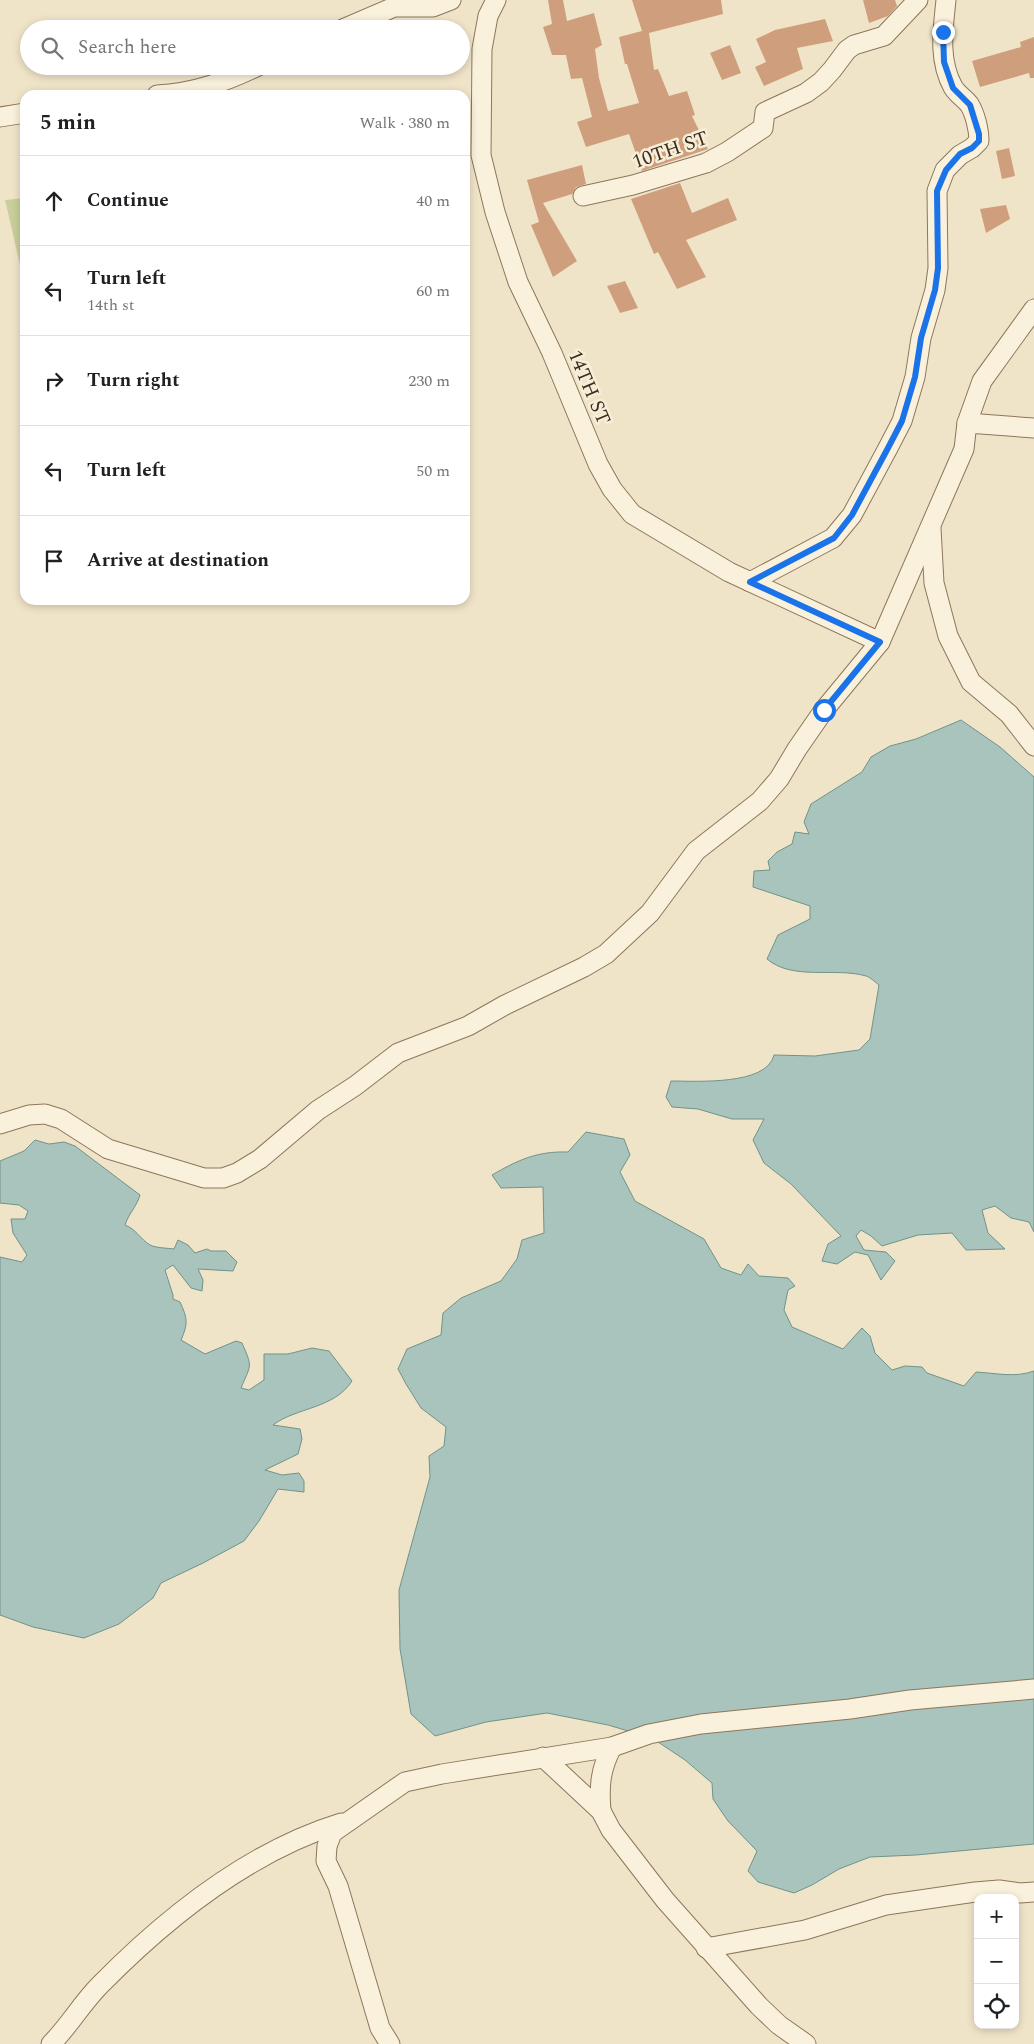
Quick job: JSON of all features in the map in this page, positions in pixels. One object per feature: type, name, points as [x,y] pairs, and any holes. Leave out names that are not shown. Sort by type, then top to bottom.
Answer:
[{"type":"street","points":[[364,20],[394,7],[433,7],[451,0]]},
{"type":"street","name":"14TH ST","points":[[496,0],[488,16],[482,49],[481,155],[495,212],[518,282],[552,353],[598,464],[612,489],[632,514],[729,572],[880,642]]},
{"type":"street","name":"10TH ST","points":[[584,196],[633,185],[714,160],[764,128],[766,112],[806,93],[821,82],[847,50],[854,45],[884,36],[918,0]]},
{"type":"street","points":[[750,582],[834,538],[852,515],[902,421],[915,377],[921,338],[936,282],[938,268],[937,191],[946,170],[960,154],[972,148],[979,141],[979,134],[970,105],[953,88],[944,62],[943,32],[946,0]]},
{"type":"street","points":[[191,90],[219,84],[238,75]]},
{"type":"street","points":[[0,117],[20,114]]},
{"type":"street","points":[[0,1124],[30,1115],[45,1114],[60,1119],[108,1149],[204,1178],[223,1178],[237,1173],[260,1159],[318,1110],[355,1086],[398,1053],[468,1026],[505,1005],[584,968],[606,954],[650,913],[696,851],[760,801],[779,779],[824,710],[880,642],[964,448],[967,423],[982,381],[1034,309]]},
{"type":"street","points":[[967,423],[1034,428]]},
{"type":"street","points":[[931,522],[934,583],[948,636],[972,682],[1009,714],[1034,746]]},
{"type":"street","points":[[390,2044],[380,2028],[338,1886],[326,1861],[327,1846],[332,1833],[406,1782],[442,1774],[612,1746],[649,1734],[701,1724],[850,1709],[910,1700],[1034,1689]]},
{"type":"street","points":[[601,1811],[599,1788],[603,1763],[612,1746]]},
{"type":"street","points":[[543,1757],[601,1811],[611,1830],[665,1900],[706,1948],[772,2019],[806,2044]]},
{"type":"street","points":[[51,2044],[98,1986],[148,1940],[215,1886],[254,1861],[323,1829],[347,1822]]},
{"type":"street","points":[[706,1948],[805,1930],[886,1905],[975,1892],[999,1890],[1020,1893],[1034,1892]]},
{"type":"green space","points":[[20,198],[20,264],[5,200]]},
{"type":"water","points":[[961,720],[1000,747],[1034,777],[1034,1232],[1029,1222],[1011,1218],[995,1206],[982,1210],[988,1233],[1005,1249],[966,1250],[952,1233],[918,1235],[882,1246],[861,1230],[856,1236],[864,1250],[886,1252],[895,1261],[881,1280],[868,1255],[855,1252],[837,1264],[822,1261],[828,1244],[841,1236],[791,1184],[764,1163],[753,1140],[764,1119],[732,1119],[698,1109],[672,1107],[666,1097],[671,1081],[712,1081],[745,1077],[769,1065],[774,1055],[815,1056],[859,1050],[870,1039],[879,985],[866,976],[789,970],[777,966],[767,959],[778,935],[810,919],[810,906],[753,887],[754,871],[770,870],[768,861],[777,852],[792,844],[795,832],[809,834],[804,822],[811,804],[862,772],[871,757],[890,746],[916,739]]},
{"type":"water","points":[[586,1132],[624,1139],[630,1155],[620,1172],[635,1201],[704,1239],[721,1268],[741,1275],[748,1264],[759,1276],[788,1278],[795,1286],[788,1290],[784,1310],[792,1327],[843,1349],[862,1328],[870,1336],[875,1353],[892,1370],[905,1366],[922,1367],[927,1373],[964,1386],[976,1372],[1012,1375],[1034,1371],[1034,1844],[916,1855],[870,1857],[839,1869],[794,1893],[758,1882],[748,1871],[757,1851],[728,1821],[713,1799],[712,1783],[685,1760],[652,1738],[608,1725],[547,1713],[486,1722],[435,1736],[411,1714],[400,1649],[399,1590],[430,1477],[429,1456],[444,1446],[446,1427],[421,1408],[398,1369],[407,1349],[441,1335],[443,1313],[461,1298],[501,1281],[517,1259],[522,1240],[544,1233],[543,1187],[501,1188],[492,1175],[510,1165],[537,1155],[568,1152]]},
{"type":"water","points":[[35,1140],[49,1144],[64,1142],[75,1146],[140,1195],[125,1225],[150,1245],[174,1249],[178,1240],[188,1245],[195,1253],[207,1249],[211,1251],[226,1251],[237,1262],[233,1271],[198,1269],[203,1280],[202,1291],[191,1288],[173,1265],[165,1270],[173,1299],[180,1302],[186,1317],[185,1330],[181,1340],[205,1354],[236,1341],[242,1343],[248,1357],[249,1366],[241,1388],[249,1390],[264,1380],[264,1354],[288,1354],[312,1348],[329,1351],[352,1381],[335,1397],[293,1414],[273,1425],[300,1429],[302,1439],[298,1454],[265,1470],[282,1475],[299,1473],[304,1481],[304,1492],[278,1489],[259,1521],[244,1541],[161,1583],[153,1598],[119,1624],[84,1638],[33,1627],[0,1615],[0,1257],[22,1262],[27,1255],[13,1233],[11,1219],[25,1219],[28,1211],[19,1205],[0,1203],[0,1161],[24,1151]]},
{"type":"building","points":[[548,0],[563,0],[567,21],[594,13],[602,45],[595,49],[599,78],[608,111],[639,103],[627,64],[625,64],[619,37],[642,31],[632,0],[721,0],[723,14],[649,33],[654,70],[658,69],[669,96],[687,91],[695,115],[692,116],[708,149],[642,171],[629,134],[586,147],[577,122],[592,117],[582,78],[571,79],[566,55],[552,55],[543,27],[552,24]]},
{"type":"building","points":[[863,0],[895,0],[897,6],[888,16],[869,23]]},
{"type":"building","points":[[825,19],[833,41],[797,48],[803,69],[764,86],[755,67],[766,62],[756,39],[775,30]]},
{"type":"building","points":[[1034,37],[1034,78],[1030,78],[1029,73],[980,87],[972,61],[1021,47],[1020,42]]},
{"type":"building","points":[[730,45],[741,73],[722,80],[710,53]]},
{"type":"building","points":[[1009,148],[1015,176],[1002,179],[996,151]]},
{"type":"building","points":[[582,165],[586,184],[576,187],[572,194],[543,203],[577,261],[553,277],[531,225],[539,222],[527,180]]},
{"type":"building","points":[[680,183],[692,213],[728,198],[737,220],[686,240],[706,277],[677,289],[658,252],[654,254],[631,199]]},
{"type":"building","points":[[1006,205],[1010,219],[986,233],[980,209]]},
{"type":"building","points":[[625,281],[638,308],[620,313],[607,286]]},
{"type":"route","points":[[824,710],[880,642],[750,582],[834,538],[852,515],[902,421],[915,377],[921,338],[935,290],[938,268],[937,191],[946,170],[960,154],[972,148],[979,141],[979,134],[970,105],[953,88],[944,62],[943,32]]}]
